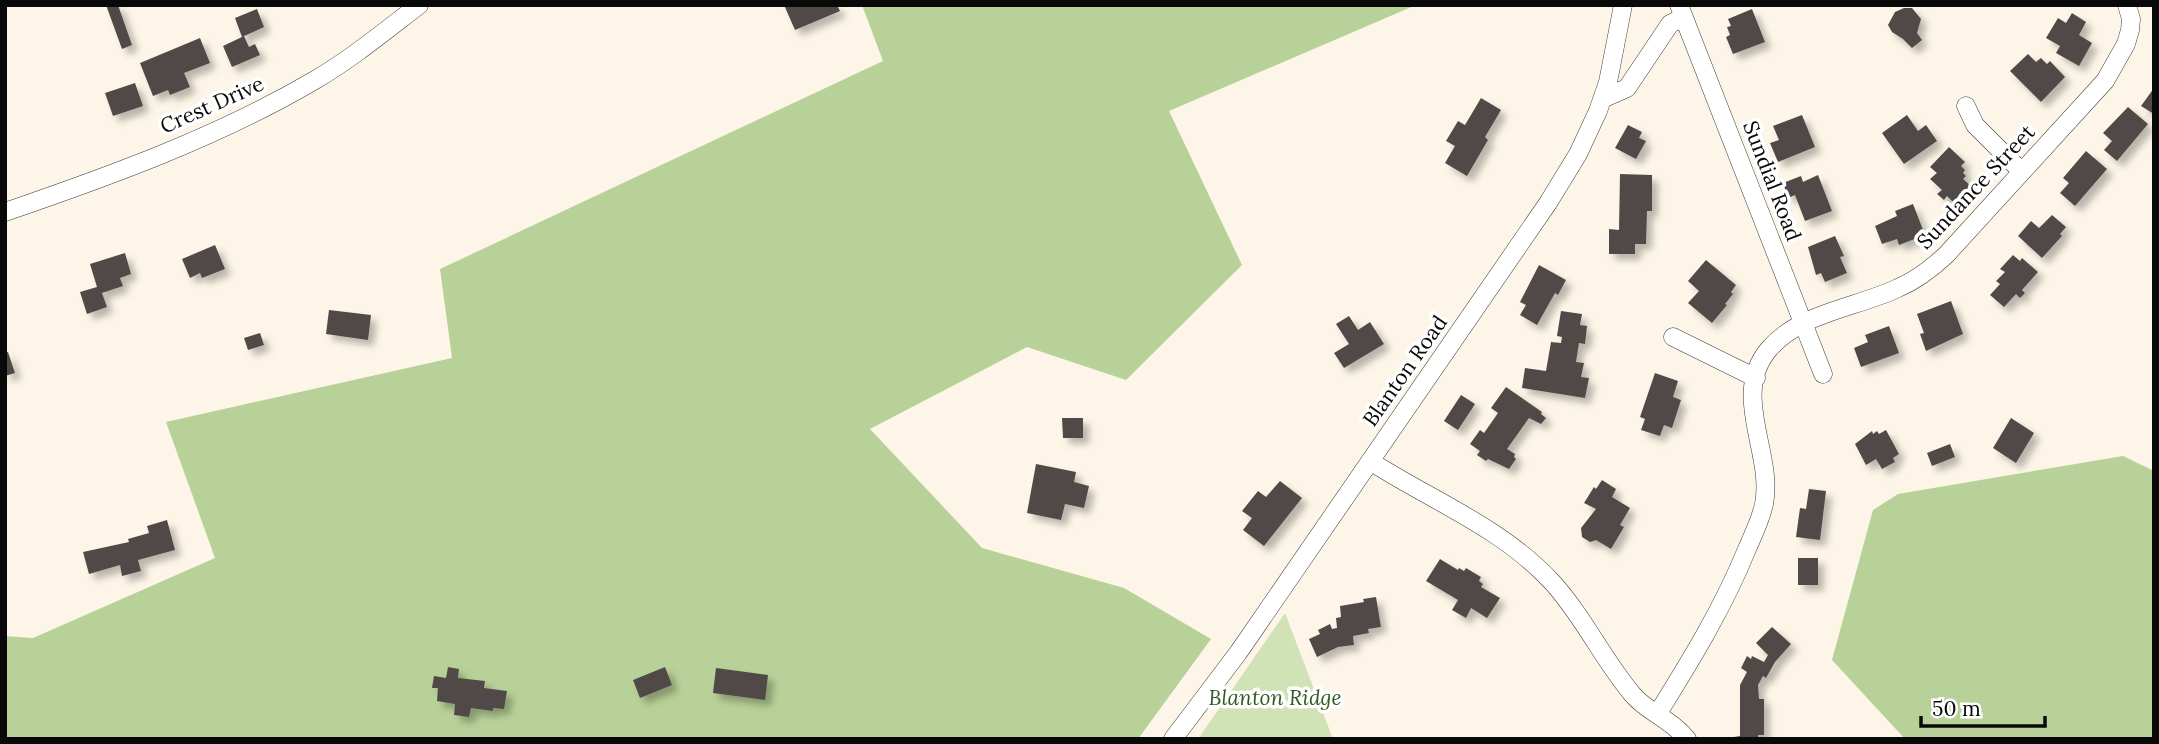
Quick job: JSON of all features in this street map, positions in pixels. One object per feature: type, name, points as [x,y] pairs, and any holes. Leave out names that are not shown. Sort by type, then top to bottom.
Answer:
[{"type":"street","name":"Crest Drive","points":[[5,212],[81,187],[276,102],[317,79],[419,5]]},
{"type":"street","name":"Blanton Road","points":[[1173,739],[1238,653],[1548,203],[1578,154],[1602,99],[1608,82],[1623,5]]},
{"type":"street","name":"Sundance Street","points":[[1658,713],[1699,648],[1731,588],[1764,504],[1763,460],[1751,404],[1756,378],[1769,349],[1803,323],[1897,289],[1926,274],[1946,255],[2105,80],[2117,62],[2130,30],[2131,19],[2127,5]]},
{"type":"street","points":[[1602,99],[1627,88],[1681,11]]},
{"type":"street","name":"Sundial Road","points":[[1681,11],[1823,374]]},
{"type":"street","points":[[1966,106],[1975,125],[2021,171]]},
{"type":"street","points":[[1673,337],[1756,378]]},
{"type":"street","points":[[1370,461],[1395,478],[1479,523],[1518,549],[1552,582],[1580,615],[1617,675],[1635,698],[1679,729],[1687,739]]},
{"type":"green space","points":[[862,5],[1416,5],[1169,111],[1242,265],[1126,380],[1027,347],[870,429],[982,548],[1124,588],[1211,639],[1138,739],[5,739],[5,636],[33,638],[215,558],[166,422],[452,358],[440,269],[883,61]]},
{"type":"green space","points":[[2123,456],[2154,471],[2154,739],[1905,739],[1832,660],[1873,510],[1898,494]]},
{"type":"green space","name":"Blanton Ridge","points":[[1285,613],[1333,739],[1198,739]]},
{"type":"building","points":[[106,5],[118,5],[132,45],[122,49]]},
{"type":"building","points":[[784,5],[837,5],[840,11],[795,30]]},
{"type":"building","points":[[1912,8],[1921,19],[1917,33],[1922,40],[1912,48],[1892,32],[1888,25],[1895,12]]},
{"type":"building","points":[[257,9],[264,27],[242,37],[235,18]]},
{"type":"building","points":[[1752,9],[1765,42],[1733,54],[1726,37],[1730,35],[1727,27],[1731,26],[1728,19]]},
{"type":"building","points":[[2072,13],[2086,22],[2079,35],[2092,43],[2079,66],[2056,53],[2060,46],[2046,38],[2058,18],[2066,23]]},
{"type":"building","points":[[244,36],[249,47],[255,44],[260,55],[232,67],[223,46]]},
{"type":"building","points":[[200,38],[210,63],[184,73],[190,87],[170,95],[168,90],[153,96],[140,63]]},
{"type":"building","points":[[2028,54],[2036,62],[2041,58],[2047,64],[2050,61],[2065,77],[2041,102],[2010,71]]},
{"type":"building","points":[[135,83],[143,106],[113,116],[105,93]]},
{"type":"building","points":[[2154,88],[2154,114],[2141,106]]},
{"type":"building","points":[[1481,98],[1501,110],[1485,137],[1488,140],[1467,176],[1445,163],[1455,146],[1446,141],[1458,121],[1465,125]]},
{"type":"building","points":[[2128,107],[2148,124],[2117,161],[2104,150],[2112,141],[2103,133]]},
{"type":"building","points":[[1802,115],[1815,147],[1778,162],[1770,143],[1779,140],[1773,126]]},
{"type":"building","points":[[1907,115],[1918,131],[1926,125],[1937,141],[1904,164],[1882,133]]},
{"type":"building","points":[[1628,125],[1642,132],[1639,138],[1646,141],[1636,159],[1615,148]]},
{"type":"building","points":[[1949,147],[1965,162],[1961,166],[1966,176],[1963,179],[1971,186],[1955,204],[1947,196],[1944,200],[1937,194],[1942,190],[1930,179],[1937,173],[1930,167]]},
{"type":"building","points":[[2086,151],[2107,169],[2075,206],[2060,193],[2069,183],[2063,178]]},
{"type":"building","points":[[1620,174],[1652,175],[1652,211],[1647,211],[1646,244],[1635,244],[1635,254],[1609,254],[1609,229],[1619,230]]},
{"type":"building","points":[[1818,175],[1832,211],[1805,221],[1795,195],[1788,198],[1783,183],[1801,176],[1803,182]]},
{"type":"building","points":[[1913,204],[1925,235],[1899,245],[1897,239],[1882,244],[1875,226],[1897,216],[1895,211]]},
{"type":"building","points":[[2052,215],[2066,227],[2060,234],[2062,236],[2042,258],[2018,236],[2031,221],[2039,228]]},
{"type":"building","points":[[1835,236],[1844,256],[1840,257],[1847,273],[1825,282],[1821,273],[1816,275],[1808,247]]},
{"type":"building","points":[[215,245],[225,269],[202,278],[200,273],[190,278],[182,259]]},
{"type":"building","points":[[125,253],[131,274],[120,278],[123,286],[102,293],[107,307],[87,314],[80,292],[97,287],[90,264]]},
{"type":"building","points":[[2013,255],[2020,261],[2022,258],[2038,272],[2022,290],[2025,293],[2020,298],[2016,294],[2004,307],[1990,295],[2000,284],[1996,281],[2005,272],[2000,269]]},
{"type":"building","points":[[1706,260],[1736,285],[1725,304],[1727,305],[1712,323],[1688,303],[1699,291],[1688,281]]},
{"type":"building","points":[[1539,265],[1566,280],[1558,295],[1555,293],[1537,325],[1520,315],[1526,305],[1520,302]]},
{"type":"building","points":[[1951,301],[1963,334],[1926,351],[1920,334],[1924,333],[1917,314]]},
{"type":"building","points":[[329,310],[371,315],[368,340],[326,334]]},
{"type":"building","points":[[1561,311],[1582,314],[1580,325],[1587,326],[1585,344],[1579,343],[1576,362],[1584,363],[1581,377],[1589,378],[1585,398],[1522,388],[1525,368],[1546,371],[1551,342],[1561,343],[1562,337],[1557,336]]},
{"type":"building","points":[[1349,316],[1358,330],[1370,322],[1384,344],[1344,368],[1334,353],[1349,344],[1336,324]]},
{"type":"building","points":[[1889,326],[1899,353],[1861,367],[1854,348],[1868,342],[1865,335]]},
{"type":"building","points":[[260,333],[264,345],[248,350],[244,338]]},
{"type":"building","points":[[8,352],[15,373],[5,376],[5,353]]},
{"type":"building","points":[[1655,373],[1678,381],[1673,397],[1681,400],[1672,428],[1664,425],[1660,436],[1641,430],[1645,419],[1640,417]]},
{"type":"building","points":[[1506,387],[1542,412],[1546,418],[1541,424],[1529,418],[1507,449],[1515,454],[1516,459],[1509,469],[1488,459],[1486,461],[1477,455],[1480,451],[1470,444],[1480,430],[1484,433],[1498,413],[1491,408]]},
{"type":"building","points":[[1461,395],[1475,404],[1458,430],[1444,421]]},
{"type":"building","points":[[1062,418],[1083,418],[1083,438],[1063,438]]},
{"type":"building","points":[[2011,418],[2034,433],[2016,463],[1993,448]]},
{"type":"building","points":[[1886,430],[1899,454],[1893,458],[1895,462],[1882,469],[1876,459],[1866,465],[1855,444],[1872,431],[1873,434],[1877,431],[1879,434]]},
{"type":"building","points":[[1950,444],[1955,457],[1932,466],[1927,453]]},
{"type":"building","points":[[1036,464],[1076,472],[1074,482],[1089,486],[1084,508],[1065,504],[1061,520],[1027,513]]},
{"type":"building","points":[[1602,480],[1616,489],[1612,497],[1630,508],[1620,525],[1624,527],[1611,549],[1596,540],[1590,542],[1582,537],[1581,528],[1596,509],[1584,503]]},
{"type":"building","points":[[1280,481],[1302,498],[1264,546],[1243,530],[1252,518],[1242,511],[1258,491],[1266,497]]},
{"type":"building","points":[[1809,489],[1826,491],[1820,540],[1796,537],[1800,508],[1806,509]]},
{"type":"building","points":[[167,520],[175,550],[138,560],[141,571],[122,576],[120,565],[89,574],[83,552],[129,542],[128,539],[149,533],[147,526]]},
{"type":"building","points":[[1798,558],[1818,558],[1818,585],[1798,585]]},
{"type":"building","points":[[1440,559],[1458,570],[1459,568],[1464,571],[1466,568],[1481,577],[1481,587],[1500,598],[1487,618],[1471,608],[1466,618],[1452,610],[1458,600],[1426,581]]},
{"type":"building","points":[[1376,597],[1381,627],[1353,636],[1354,645],[1338,647],[1317,657],[1309,639],[1320,634],[1318,630],[1330,624],[1332,629],[1337,628],[1336,618],[1341,617],[1340,606]]},
{"type":"building","points":[[1772,627],[1791,644],[1758,685],[1759,699],[1764,699],[1764,735],[1758,735],[1758,739],[1734,739],[1740,736],[1740,685],[1747,672],[1741,668],[1747,656],[1764,662],[1768,655],[1756,643]]},
{"type":"building","points":[[448,667],[459,669],[458,678],[485,681],[484,688],[507,691],[504,709],[493,708],[493,711],[471,708],[469,717],[454,715],[455,704],[437,701],[438,688],[432,688],[434,676],[446,678]]},
{"type":"building","points":[[665,667],[672,685],[640,698],[633,680]]},
{"type":"building","points":[[716,668],[768,675],[765,700],[713,693]]}]
